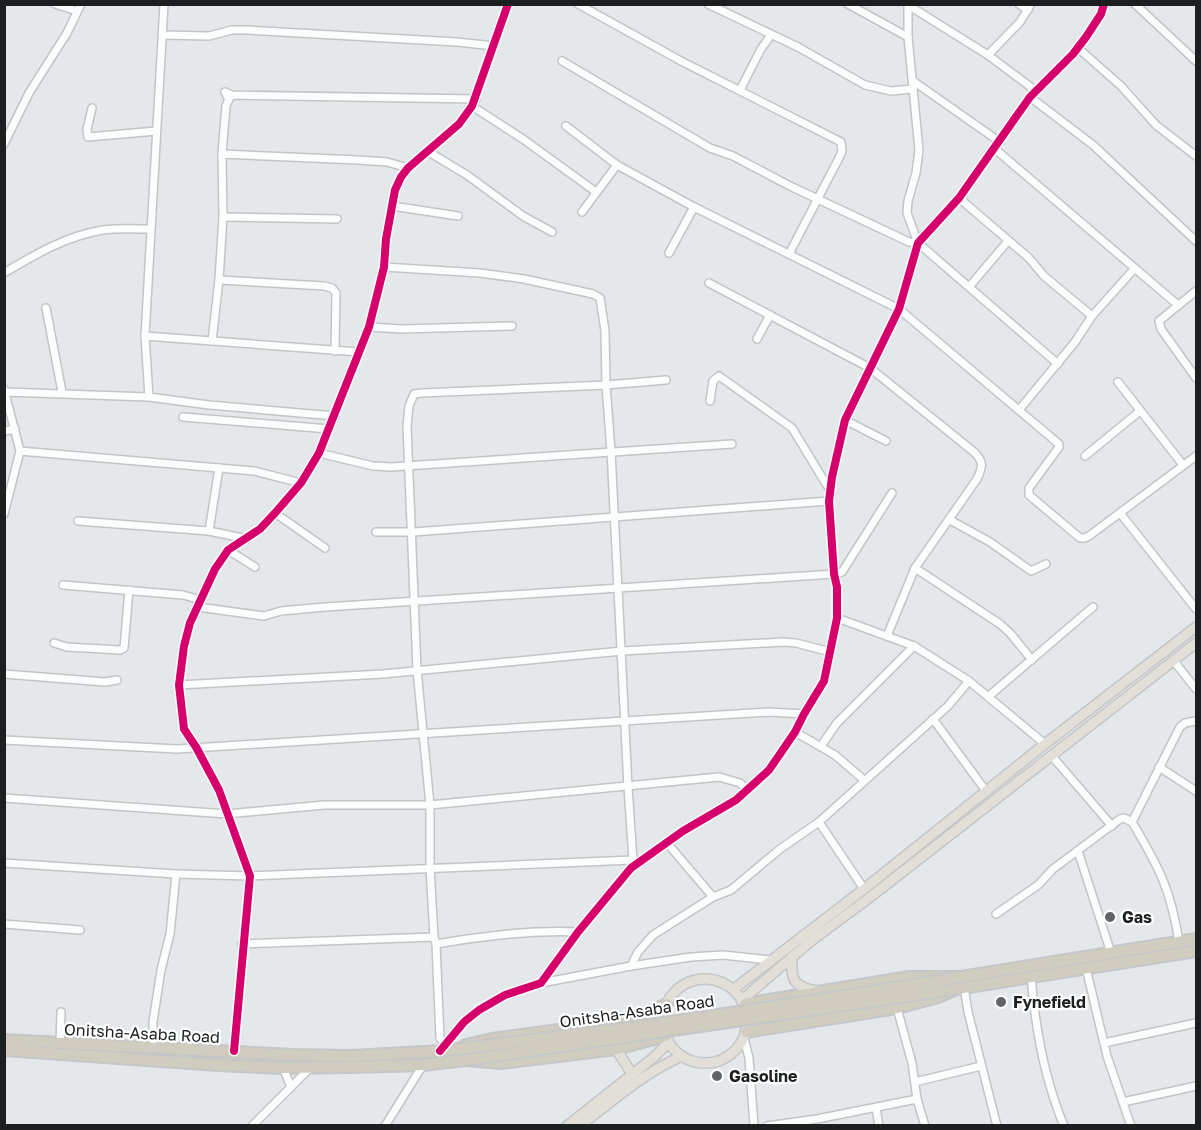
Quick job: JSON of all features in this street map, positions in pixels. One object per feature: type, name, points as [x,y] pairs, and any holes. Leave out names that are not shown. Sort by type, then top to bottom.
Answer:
[{"type":"highway","name":"Onitsha-Asaba Road","points":[[4,1040],[293,1055],[352,1056],[443,1048],[459,1050],[845,996],[960,984],[1045,968],[1111,952],[1197,939]]},
{"type":"highway","points":[[4,1050],[283,1068],[423,1065],[960,984],[1031,976],[1045,968],[1086,968],[1197,951]]},
{"type":"highway","points":[[743,1002],[909,977],[960,984]]},
{"type":"highway","points":[[745,1035],[897,1008],[938,997],[960,984]]},
{"type":"highway","points":[[459,1050],[466,1045],[492,1039],[631,1020],[667,1004]]},
{"type":"highway","points":[[466,1060],[501,1063],[667,1039]]},
{"type":"highway","points":[[171,1049],[172,1062]]},
{"type":"main road","points":[[743,1002],[864,889],[1045,744],[1197,627]]},
{"type":"main road","points":[[734,989],[770,960],[829,922],[1197,643]]},
{"type":"main road","points":[[792,957],[793,978],[799,986],[820,991]]},
{"type":"main road","points":[[697,980],[716,980],[734,989],[743,1002],[748,1018],[745,1035],[732,1053],[714,1062],[701,1063],[682,1056],[667,1039],[663,1017],[667,1004],[679,988],[697,980]]},
{"type":"main road","points":[[567,1125],[653,1058],[667,1039]]},
{"type":"main road","points":[[616,1048],[632,1074]]},
{"type":"main road","points":[[580,1125],[639,1079],[682,1056]]},
{"type":"street","points":[[4,144],[7,130],[67,33],[79,8],[55,4]]},
{"type":"street","points":[[149,397],[146,336],[150,229],[164,4]]},
{"type":"street","points":[[234,1051],[250,876],[219,790],[184,729],[179,685],[184,646],[190,623],[215,569],[228,550],[247,539],[275,513],[301,483],[319,453],[369,327],[384,267],[386,239],[395,190],[408,168],[459,124],[474,103],[508,4]]},
{"type":"street","points":[[578,4],[642,40],[841,142],[842,151],[789,254]]},
{"type":"street","points":[[708,4],[798,47],[865,85],[891,91],[913,85],[1000,142]]},
{"type":"street","points":[[848,4],[908,37]]},
{"type":"street","points":[[988,55],[1020,22],[1029,7],[1019,4]]},
{"type":"street","points":[[541,983],[632,864],[736,800],[769,770],[795,732],[824,681],[837,618],[837,587],[834,574],[830,501],[845,420],[899,309],[918,243],[959,198],[1030,97],[1078,48],[1101,14],[1104,4]]},
{"type":"street","points":[[1134,4],[1197,61]]},
{"type":"street","points":[[908,5],[908,37],[919,150],[916,173],[908,201],[908,213],[918,243],[1058,364]]},
{"type":"street","points":[[908,5],[988,55],[1036,91]]},
{"type":"street","points":[[162,35],[209,36],[232,30],[258,30],[494,46]]},
{"type":"street","points":[[740,90],[761,49],[771,35]]},
{"type":"street","points":[[1078,48],[1121,86],[1156,124],[1197,156]]},
{"type":"street","points":[[562,61],[710,148],[734,156],[790,186],[909,242],[918,243]]},
{"type":"street","points":[[212,341],[223,218],[222,154],[229,97],[474,103],[596,192]]},
{"type":"street","points":[[1030,97],[1093,145],[1197,241]]},
{"type":"street","points":[[93,108],[87,129],[88,137],[156,131]]},
{"type":"street","points":[[566,126],[617,165],[694,207],[899,309],[1059,444],[1029,488],[1029,495],[1080,538],[1084,538],[1120,513],[1197,456]]},
{"type":"street","points":[[995,149],[1178,305]]},
{"type":"street","points":[[427,151],[467,175],[523,216],[552,232]]},
{"type":"street","points":[[222,154],[387,162],[408,168]]},
{"type":"street","points":[[582,212],[617,165]]},
{"type":"street","points":[[959,198],[1029,258],[1044,276],[1092,316]]},
{"type":"street","points":[[392,206],[458,216]]},
{"type":"street","points":[[669,253],[694,207]]},
{"type":"street","points":[[223,218],[337,219]]},
{"type":"street","points":[[4,273],[69,238],[106,230],[150,229]]},
{"type":"street","points":[[969,286],[1008,241]]},
{"type":"street","points":[[384,267],[480,273],[524,279],[593,294],[600,298],[604,331],[619,588],[632,864]]},
{"type":"street","points":[[1019,410],[1058,364],[1092,316],[1135,268]]},
{"type":"street","points":[[219,280],[332,288],[336,293],[335,351]]},
{"type":"street","points":[[710,283],[870,368],[974,452],[982,461],[977,479],[915,568],[887,636]]},
{"type":"street","points":[[1195,374],[1159,321],[1197,291]]},
{"type":"street","points":[[45,308],[62,392]]},
{"type":"street","points":[[757,339],[770,315]]},
{"type":"street","points":[[369,327],[402,329],[512,326]]},
{"type":"street","points":[[146,336],[359,352]]},
{"type":"street","points":[[710,401],[713,381],[719,376],[788,425],[831,492]]},
{"type":"street","points":[[443,1048],[440,1038],[430,868],[430,805],[417,670],[407,426],[409,406],[414,394],[666,380]]},
{"type":"street","points":[[1118,382],[1183,465]]},
{"type":"street","points":[[4,514],[20,451],[5,391],[149,397],[209,405],[335,416]]},
{"type":"street","points":[[1085,456],[1140,411]]},
{"type":"street","points":[[183,417],[329,429]]},
{"type":"street","points":[[845,420],[886,441]]},
{"type":"street","points":[[4,431],[15,429]]},
{"type":"street","points":[[319,453],[374,465],[410,465],[732,444]]},
{"type":"street","points":[[20,451],[254,471],[301,483]]},
{"type":"street","points":[[210,531],[219,468]]},
{"type":"street","points":[[63,585],[183,595],[200,604],[264,616],[281,611],[325,607],[834,574],[842,572],[892,493]]},
{"type":"street","points":[[376,532],[413,532],[830,501]]},
{"type":"street","points":[[275,513],[325,548]]},
{"type":"street","points":[[1120,513],[1197,609]]},
{"type":"street","points":[[950,520],[990,542],[1031,571],[1046,564]]},
{"type":"street","points":[[78,521],[210,531],[247,539]]},
{"type":"street","points":[[228,550],[255,567]]},
{"type":"street","points":[[915,568],[1000,624],[1032,660]]},
{"type":"street","points":[[54,643],[67,647],[120,650],[124,648],[129,590]]},
{"type":"street","points":[[989,696],[1093,607]]},
{"type":"street","points":[[837,618],[914,646],[969,681],[1045,744]]},
{"type":"street","points":[[179,685],[383,674],[622,651],[789,642],[831,652]]},
{"type":"street","points":[[821,746],[837,723],[914,646]]},
{"type":"street","points":[[1173,660],[1197,689]]},
{"type":"street","points":[[4,674],[105,682],[117,680]]},
{"type":"street","points":[[631,966],[638,952],[653,935],[713,897],[730,890],[780,849],[819,822],[933,719],[969,681]]},
{"type":"street","points":[[4,740],[177,749],[769,712],[804,714]]},
{"type":"street","points":[[933,719],[986,792]]},
{"type":"street","points":[[1132,822],[1180,727],[1185,723],[1197,721]]},
{"type":"street","points":[[795,732],[835,755],[864,780]]},
{"type":"street","points":[[1051,755],[1112,826]]},
{"type":"street","points":[[1159,766],[1197,791]]},
{"type":"street","points":[[4,798],[227,814],[324,806],[430,805],[719,777],[740,783],[747,790]]},
{"type":"street","points":[[996,914],[1038,885],[1053,869],[1124,818],[1132,822],[1164,878],[1174,911],[1179,942]]},
{"type":"street","points":[[819,822],[864,889]]},
{"type":"street","points":[[666,843],[713,897]]},
{"type":"street","points":[[1078,852],[1111,952]]},
{"type":"street","points":[[4,863],[176,874],[250,876],[430,868],[632,864]]},
{"type":"street","points":[[153,1048],[153,1022],[161,970],[170,934],[176,874]]},
{"type":"street","points":[[4,924],[80,930]]},
{"type":"street","points":[[242,944],[435,940],[541,930],[578,932]]},
{"type":"street","points":[[443,1048],[464,1022],[489,1004],[505,995],[541,983],[691,957],[723,955],[770,960]]},
{"type":"street","points":[[1086,968],[1104,1043],[1131,1125]]},
{"type":"street","points":[[1031,976],[1034,1015],[1041,1050],[1064,1125]]},
{"type":"street","points":[[960,984],[997,1125]]},
{"type":"street","points":[[897,1008],[925,1125]]},
{"type":"street","points":[[60,1043],[61,1012]]},
{"type":"street","points":[[1104,1043],[1197,1023]]},
{"type":"street","points":[[745,1035],[754,1125]]},
{"type":"street","points":[[385,1125],[423,1065]]},
{"type":"street","points":[[915,1082],[981,1066]]},
{"type":"street","points":[[252,1125],[311,1067]]},
{"type":"street","points":[[283,1068],[291,1087]]},
{"type":"street","points":[[1123,1102],[1197,1086]]},
{"type":"street","points":[[767,1125],[817,1122],[917,1099]]},
{"type":"street","points":[[876,1107],[879,1125]]},
{"type":"cycle path","points":[[234,1051],[250,876],[219,790],[184,729],[179,685],[184,646],[190,623],[215,569],[228,550],[260,529],[301,483],[319,453],[369,327],[384,267],[386,239],[395,190],[408,168],[459,124],[472,106],[508,4]]},
{"type":"cycle path","points":[[440,1051],[464,1022],[479,1010],[505,995],[541,983],[578,932],[631,868],[683,831],[736,800],[769,770],[795,732],[824,681],[837,618],[837,587],[829,501],[845,420],[899,309],[918,243],[959,198],[1030,97],[1073,54],[1101,14],[1104,4]]},
{"type":"place","name":"Gas","points":[[1110,917]]},
{"type":"place","name":"Fynefield","points":[[1001,1002]]},
{"type":"place","name":"Gasoline","points":[[717,1076]]}]
